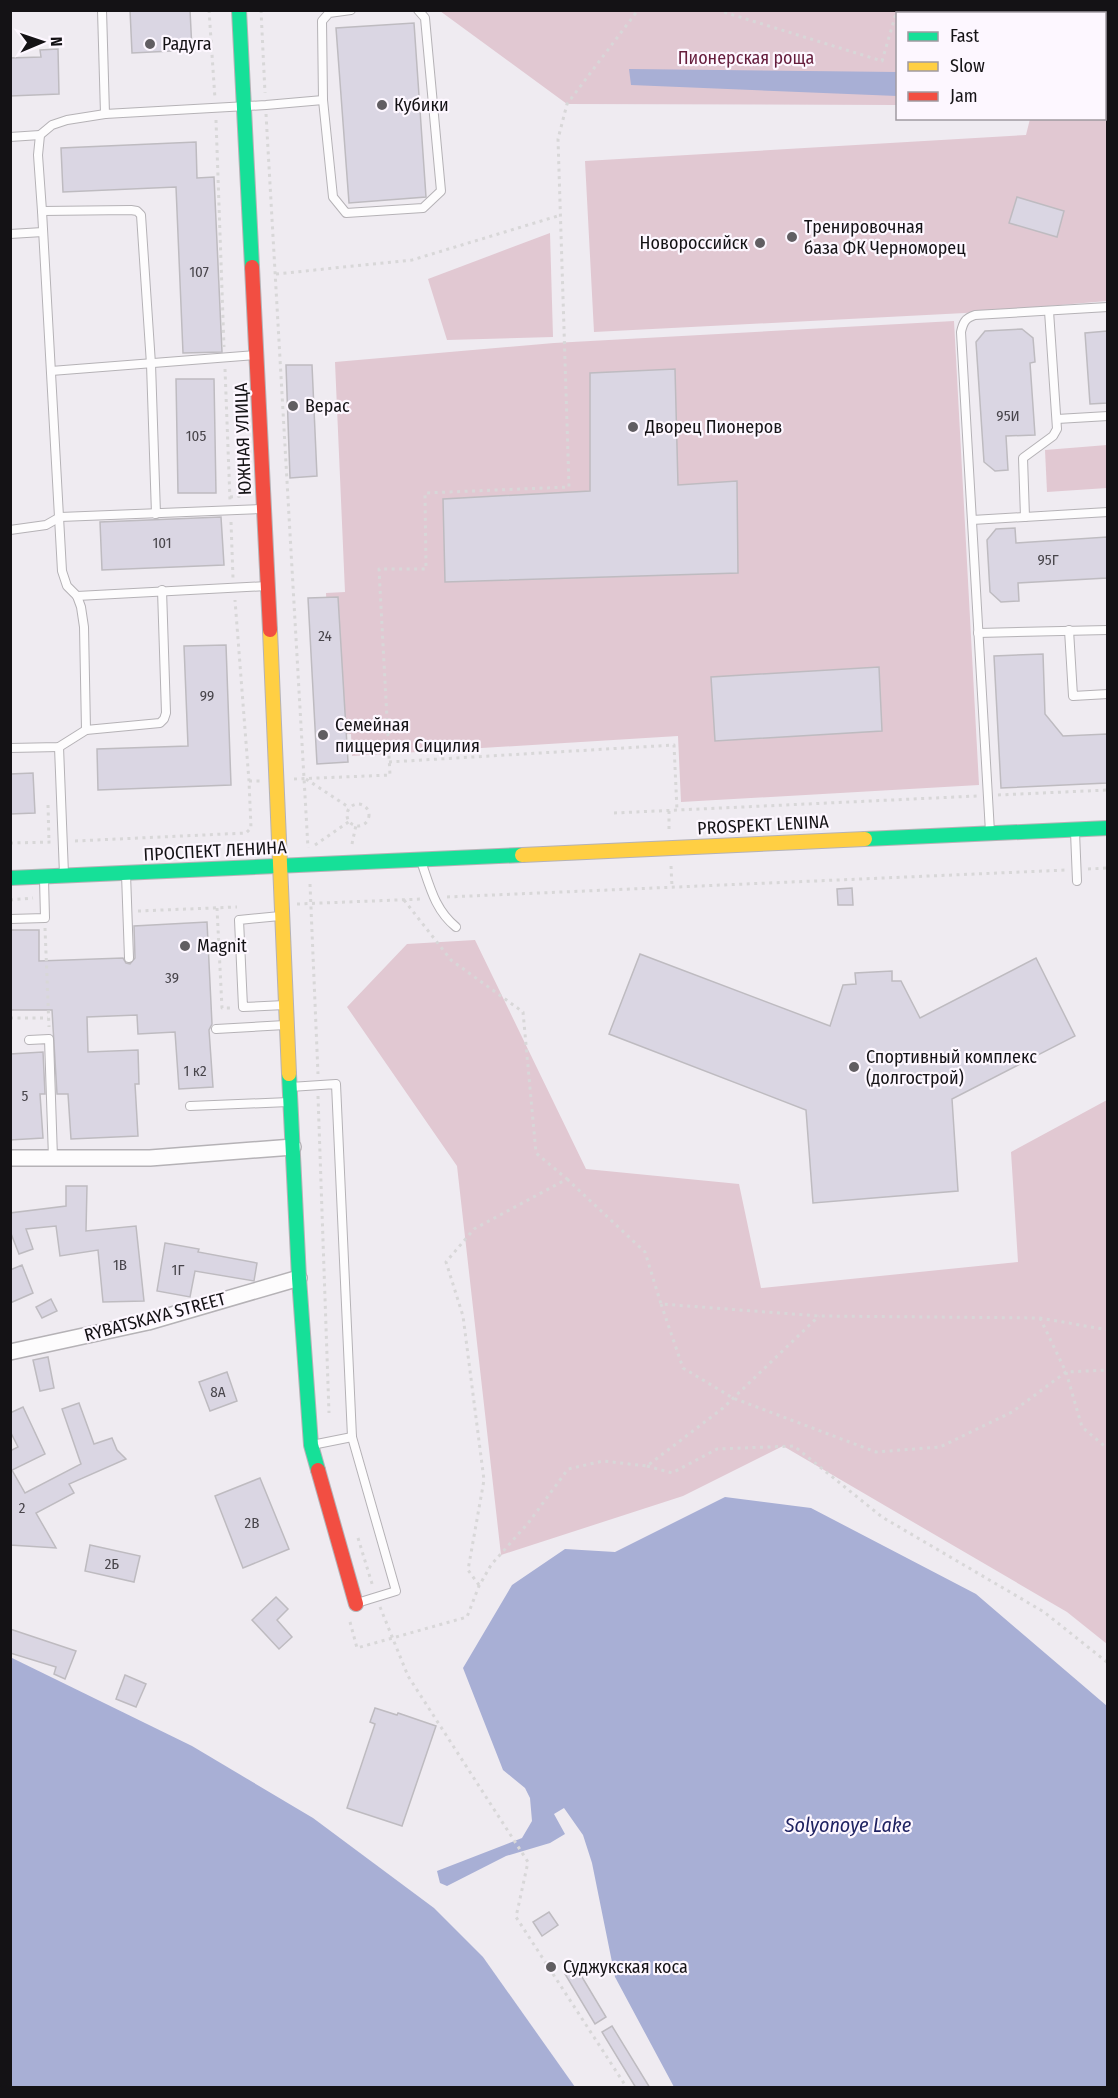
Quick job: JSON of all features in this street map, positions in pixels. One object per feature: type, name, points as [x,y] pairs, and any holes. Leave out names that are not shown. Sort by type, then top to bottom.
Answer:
[{"type":"street","name":"ЮЖНАЯ УЛИЦА","points":[[239,10],[278,780],[290,1102],[311,1445],[356,1604]]},
{"type":"street","name":"PROSPEKT LENINA","points":[[421,860],[1107,828]]},
{"type":"street","name":"ПРОСПЕКТ ЛЕНИНА","points":[[10,878],[421,860]]},
{"type":"street","points":[[10,1158],[150,1158],[293,1148]]},
{"type":"street","name":"RYBATSKAYA STREET","points":[[10,1352],[148,1322],[299,1278]]},
{"type":"lane","points":[[102,10],[105,114]]},
{"type":"lane","points":[[351,10],[329,13],[322,21],[323,100],[333,197],[346,213],[423,208],[441,191],[425,18],[418,10]]},
{"type":"lane","points":[[10,137],[40,135],[52,125],[67,120],[105,114],[323,100]]},
{"type":"lane","points":[[40,135],[38,155],[62,571],[67,586],[77,596],[84,627],[86,730]]},
{"type":"lane","points":[[42,211],[131,210],[141,215],[151,364],[156,514]]},
{"type":"lane","points":[[10,234],[43,232]]},
{"type":"lane","points":[[990,833],[963,324],[968,317],[975,315],[1107,307]]},
{"type":"lane","points":[[1025,517],[1023,458],[1057,433],[1049,310]]},
{"type":"lane","points":[[51,371],[257,354]]},
{"type":"lane","points":[[1057,419],[1107,416]]},
{"type":"lane","points":[[10,530],[46,525],[60,517],[264,509]]},
{"type":"lane","points":[[972,520],[1107,512]]},
{"type":"lane","points":[[77,596],[267,586]]},
{"type":"lane","points":[[10,748],[59,747],[86,730],[154,725],[164,719],[162,590]]},
{"type":"lane","points":[[1069,630],[1073,696],[1107,694]]},
{"type":"lane","points":[[978,633],[1107,630]]},
{"type":"lane","points":[[59,747],[64,876]]},
{"type":"lane","points":[[1075,829],[1077,881]]},
{"type":"lane","points":[[421,860],[434,898],[444,917],[456,927]]},
{"type":"lane","points":[[125,873],[129,958]]},
{"type":"lane","points":[[10,919],[45,918],[44,877]]},
{"type":"lane","points":[[282,916],[239,920],[243,1007],[286,1005]]},
{"type":"lane","points":[[216,1029],[287,1025]]},
{"type":"lane","points":[[29,1040],[49,1040],[52,1158]]},
{"type":"lane","points":[[290,1087],[336,1084],[352,1437],[396,1591],[356,1604]]},
{"type":"lane","points":[[190,1106],[290,1102]]},
{"type":"lane","points":[[311,1445],[352,1437]]},
{"type":"path","points":[[63,842],[246,833],[251,828],[230,510],[216,108],[209,10]]},
{"type":"path","points":[[261,10],[308,849],[350,821]]},
{"type":"path","points":[[305,779],[390,775],[379,569],[426,569],[425,493],[569,487],[558,139],[567,104],[638,10]]},
{"type":"path","points":[[717,10],[882,61],[896,13]]},
{"type":"path","points":[[276,274],[412,260],[561,214]]},
{"type":"path","points":[[389,762],[674,745],[677,810]]},
{"type":"path","points":[[305,779],[350,808]]},
{"type":"path","points":[[614,813],[1107,790]]},
{"type":"path","points":[[359,804],[368,809],[368,820],[363,824],[356,825],[350,821],[347,815],[350,808],[359,804]]},
{"type":"path","points":[[352,845],[356,825]]},
{"type":"path","points":[[10,843],[49,842]]},
{"type":"path","points":[[311,904],[1107,868]]},
{"type":"path","points":[[310,884],[330,1441]]},
{"type":"path","points":[[404,900],[451,960],[523,1012],[536,1154],[567,1179],[645,1252],[683,1368],[733,1398],[876,1452],[940,1447],[1012,1412],[1066,1372],[1107,1370]]},
{"type":"path","points":[[138,921],[138,911],[219,908],[222,1008]]},
{"type":"path","points":[[45,918],[49,1040]]},
{"type":"path","points":[[10,1018],[48,1018]]},
{"type":"path","points":[[479,1586],[468,1570],[484,1480],[463,1316],[446,1262],[474,1229],[567,1179]]},
{"type":"path","points":[[661,1305],[819,1316],[1040,1318],[1107,1330]]},
{"type":"path","points":[[647,1466],[733,1398],[819,1316]]},
{"type":"path","points":[[1040,1318],[1066,1372],[1082,1427],[1107,1449]]},
{"type":"path","points":[[406,1634],[467,1617],[479,1586],[491,1565],[529,1522],[568,1469],[603,1461],[647,1466],[672,1473],[717,1449],[794,1446],[882,1516],[1044,1612],[1107,1663]]},
{"type":"path","points":[[356,1530],[376,1597],[408,1676],[528,1862],[516,1917],[627,2088]]},
{"type":"green space","name":"Пионерская роща","points":[[440,11],[1052,11],[896,12],[896,105],[567,104]]},
{"type":"green space","name":"Тренировочная база ФК Черноморец","points":[[1107,11],[1107,301],[965,313],[594,332],[585,161],[1026,135],[1030,120],[1106,120],[1106,12],[1058,12]]},
{"type":"green space","points":[[550,233],[553,337],[447,340],[428,279]]},
{"type":"green space","points":[[954,321],[979,785],[681,802],[678,736],[352,756],[351,734],[334,735],[326,593],[345,592],[335,362],[554,343]]},
{"type":"green space","points":[[1107,445],[1107,488],[1047,492],[1045,450]]},
{"type":"green space","points":[[475,940],[586,1169],[739,1184],[761,1288],[1018,1262],[1011,1152],[1107,1100],[1107,1644],[1067,1612],[783,1446],[683,1496],[501,1555],[457,1166],[347,1007],[407,944]]},
{"type":"water","points":[[629,69],[896,72],[896,96],[631,85]]},
{"type":"water","name":"Solyonoye Lake","points":[[725,1497],[811,1508],[976,1594],[1107,1706],[1107,2087],[674,2087],[615,1977],[592,1863],[583,1835],[564,1808],[554,1814],[565,1834],[550,1843],[506,1856],[447,1886],[440,1883],[437,1871],[522,1838],[532,1821],[530,1798],[525,1788],[503,1770],[463,1668],[512,1585],[565,1549],[615,1552]]},
{"type":"water","points":[[10,1657],[192,1746],[313,1818],[434,1908],[483,1957],[575,2087],[11,2087]]},
{"type":"building","points":[[130,10],[190,10],[192,50],[132,53]]},
{"type":"building","points":[[414,23],[426,197],[349,203],[336,28]]},
{"type":"building","points":[[58,49],[59,94],[10,96],[10,58],[41,57],[40,50]]},
{"type":"building","points":[[196,142],[197,178],[214,177],[222,352],[183,353],[176,187],[63,192],[61,148]]},
{"type":"building","points":[[1017,197],[1064,211],[1057,237],[1009,223]]},
{"type":"building","points":[[1022,329],[1033,338],[1035,362],[1030,363],[1035,435],[1006,436],[1008,470],[995,471],[984,462],[976,342],[985,331]]},
{"type":"building","points":[[1107,331],[1107,403],[1090,404],[1085,333]]},
{"type":"building","points":[[286,365],[312,365],[317,476],[290,478]]},
{"type":"building","name":"Дворец Пионеров","points":[[675,369],[678,485],[737,481],[738,573],[445,582],[443,499],[590,491],[590,373]]},
{"type":"building","points":[[176,379],[214,379],[216,493],[178,493]]},
{"type":"building","points":[[221,517],[224,565],[102,570],[100,522]]},
{"type":"building","points":[[1015,528],[1016,543],[1107,537],[1107,578],[1018,583],[1019,601],[1001,602],[990,592],[987,540],[996,529]]},
{"type":"building","points":[[338,597],[348,762],[317,764],[308,598]]},
{"type":"building","points":[[226,645],[231,785],[98,790],[97,749],[188,746],[184,646]]},
{"type":"building","points":[[1043,654],[1045,714],[1063,736],[1107,734],[1107,783],[1001,788],[994,656]]},
{"type":"building","points":[[879,667],[882,731],[715,741],[711,677]]},
{"type":"building","points":[[33,773],[35,813],[10,814],[10,774]]},
{"type":"building","points":[[852,888],[853,905],[838,905],[837,889]]},
{"type":"building","points":[[207,922],[212,1024],[209,1030],[213,1087],[179,1089],[175,1032],[138,1034],[137,1015],[87,1017],[88,1052],[138,1050],[139,1084],[135,1084],[138,1136],[71,1139],[68,1094],[57,1094],[52,1010],[10,1010],[10,930],[39,930],[39,961],[123,958],[126,963],[130,964],[135,958],[134,926]]},
{"type":"building","name":"Спортивный комплекс (долгострой)","points":[[640,954],[830,1026],[843,985],[856,984],[855,973],[892,971],[892,981],[901,981],[920,1018],[1036,958],[1075,1036],[952,1099],[958,1191],[813,1203],[806,1110],[609,1034]]},
{"type":"building","points":[[43,1052],[45,1094],[40,1094],[43,1138],[10,1140],[10,1054]]},
{"type":"building","points":[[66,1186],[87,1186],[86,1231],[136,1226],[144,1301],[103,1302],[98,1250],[60,1256],[56,1226],[26,1229],[33,1249],[19,1254],[10,1231],[10,1213],[66,1206]]},
{"type":"building","points":[[165,1243],[257,1263],[254,1281],[195,1271],[190,1297],[157,1291]]},
{"type":"building","points":[[22,1265],[33,1293],[10,1303],[10,1270]]},
{"type":"building","points":[[51,1299],[57,1311],[42,1318],[36,1307]]},
{"type":"building","points":[[48,1357],[54,1388],[40,1391],[33,1360]]},
{"type":"building","points":[[227,1372],[237,1401],[210,1411],[199,1382]]},
{"type":"building","points":[[79,1403],[94,1444],[112,1438],[117,1450],[126,1459],[69,1484],[74,1493],[36,1513],[56,1548],[10,1545],[10,1451],[18,1447],[10,1431],[10,1413],[23,1407],[45,1454],[12,1470],[25,1493],[81,1464],[62,1409]]},
{"type":"building","points":[[260,1478],[289,1549],[243,1568],[215,1496]]},
{"type":"building","points":[[90,1545],[140,1556],[134,1582],[85,1571]]},
{"type":"building","points":[[276,1597],[288,1609],[277,1620],[292,1637],[279,1649],[252,1620]]},
{"type":"building","points":[[10,1629],[76,1651],[65,1679],[54,1674],[56,1667],[10,1653]]},
{"type":"building","points":[[125,1675],[146,1684],[136,1707],[116,1699]]},
{"type":"building","points":[[375,1708],[436,1726],[402,1826],[347,1808],[375,1724],[370,1722]]},
{"type":"building","points":[[549,1912],[558,1925],[542,1936],[533,1922]]},
{"type":"building","points":[[576,1967],[606,2017],[595,2024],[565,1974]]},
{"type":"building","points":[[612,2026],[650,2088],[636,2088],[602,2032]]},
{"type":"traffic: fast","points":[[239,10],[252,267]]},
{"type":"traffic: fast","points":[[865,839],[1108,828]]},
{"type":"traffic: fast","points":[[10,878],[522,855]]},
{"type":"traffic: fast","points":[[289,1074],[299,1278],[311,1445],[318,1470]]},
{"type":"traffic: slow","points":[[270,630],[289,1074]]},
{"type":"traffic: slow","points":[[522,855],[865,839]]},
{"type":"traffic: jam","points":[[252,267],[270,630]]},
{"type":"traffic: jam","points":[[318,1470],[356,1604]]},
{"type":"place","name":"Радуга","points":[[150,44]]},
{"type":"place","name":"Кубики","points":[[382,105]]},
{"type":"place","name":"Тренировочная база ФК Черноморец","points":[[792,237]]},
{"type":"place","name":"Новороссийск","points":[[760,243]]},
{"type":"place","name":"Верас","points":[[293,406]]},
{"type":"place","name":"Дворец Пионеров","points":[[633,427]]},
{"type":"place","name":"Семейная пиццерия Сицилия","points":[[323,735]]},
{"type":"place","name":"Magnit","points":[[185,946]]},
{"type":"place","name":"Спортивный комплекс (долгострой)","points":[[854,1067]]},
{"type":"place","name":"Суджукская коса","points":[[551,1967]]}]
